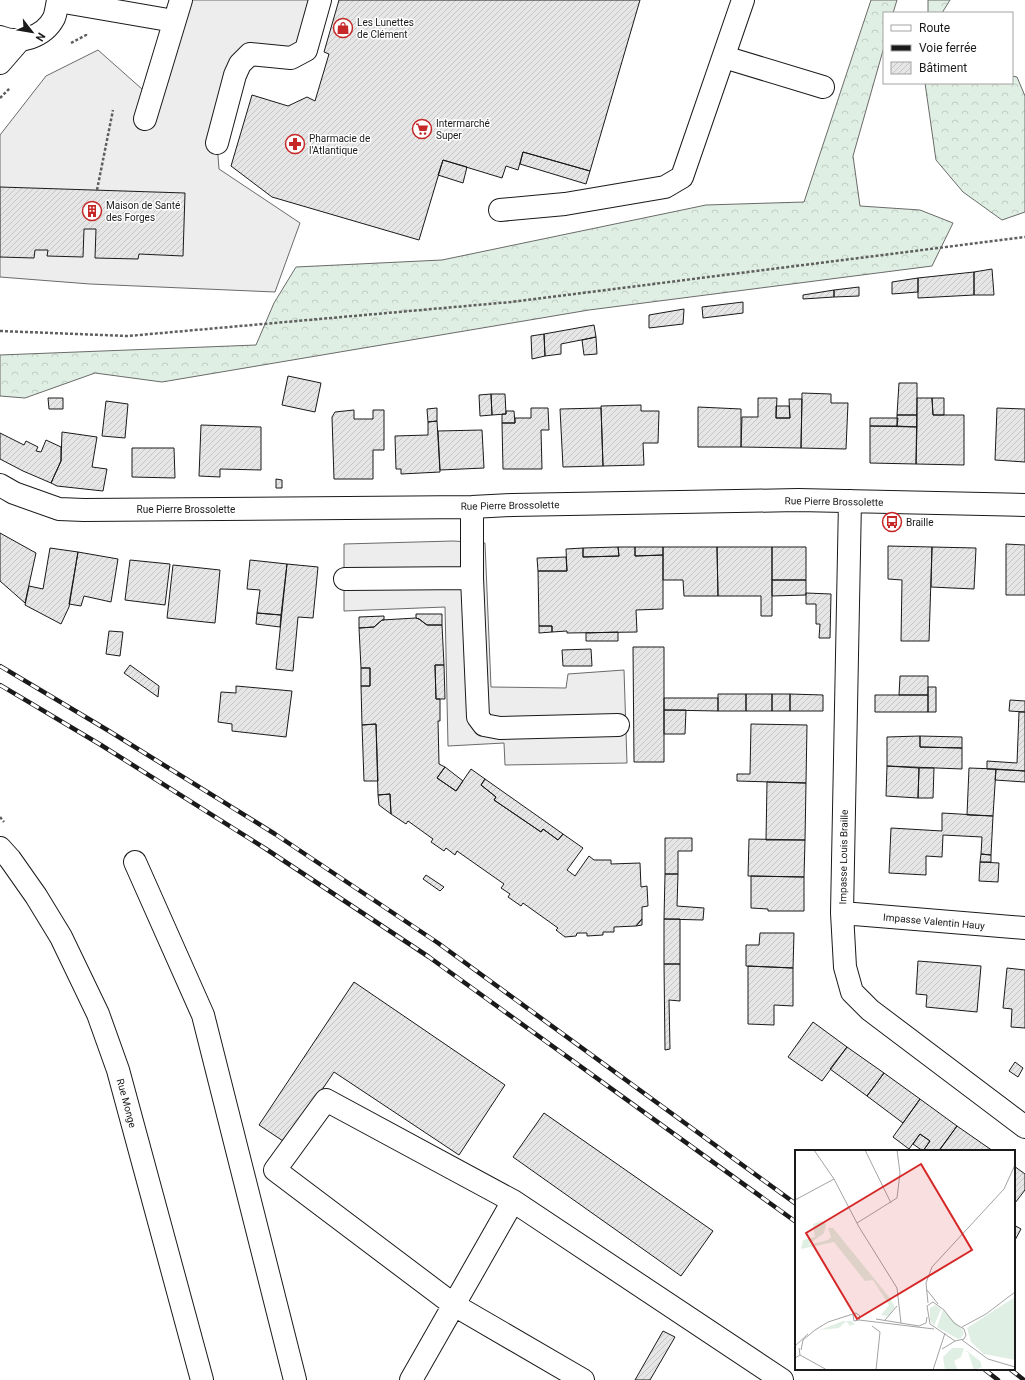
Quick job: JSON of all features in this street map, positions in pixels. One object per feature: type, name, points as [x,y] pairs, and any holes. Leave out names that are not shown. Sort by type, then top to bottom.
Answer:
[{"type":"street","points":[[0,63],[7,41],[34,37],[45,29],[54,18],[58,0],[174,21]]},
{"type":"street","points":[[145,119],[181,0]]},
{"type":"street","points":[[217,143],[235,75],[240,64],[250,54],[291,58],[306,50],[320,0]]},
{"type":"street","points":[[500,210],[565,204],[665,187],[682,177],[743,0]]},
{"type":"street","points":[[724,57],[823,87]]},
{"type":"street","name":"Rue Pierre Brossolette","points":[[0,485],[14,493],[59,509],[84,510],[472,506],[774,500],[1025,505]]},
{"type":"street","name":"Impasse Louis Braille","points":[[850,501],[842,913],[845,967],[852,992],[870,1010],[1025,1127]]},
{"type":"street","points":[[472,506],[472,578],[478,717],[484,725],[500,728],[618,724]]},
{"type":"street","points":[[345,579],[472,578]]},
{"type":"street","name":"Rue Monge","points":[[0,848],[10,859],[36,896],[61,937],[98,1014],[118,1070],[202,1380]]},
{"type":"street","points":[[135,862],[203,1015],[295,1380]]},
{"type":"street","name":"Impasse Valentin Hauy","points":[[842,913],[1025,928]]},
{"type":"street","points":[[583,1380],[454,1305],[275,1170],[326,1100],[513,1201],[782,1380]]},
{"type":"street","points":[[411,1380],[513,1201]]},
{"type":"path","points":[[97,190],[113,110]]},
{"type":"path","points":[[0,331],[128,336],[511,302],[1025,237]]},
{"type":"green space","points":[[871,0],[897,0],[893,12],[883,12],[883,51],[853,156],[860,206],[920,210],[953,223],[932,266],[589,310],[162,382],[95,373],[25,398],[0,396],[0,355],[256,345],[274,303],[296,267],[442,260],[706,205],[804,202]]},
{"type":"green space","points":[[928,0],[950,0],[943,12],[928,12]]},
{"type":"green space","points":[[1013,76],[1017,77],[1025,96],[1025,212],[1002,220],[963,192],[936,160],[925,84],[1013,84]]},
{"type":"shaded area","points":[[181,0],[320,0],[306,50],[250,54],[217,143],[219,169],[300,223],[275,292],[90,284],[0,277],[0,135],[46,76],[98,50],[151,97]]},
{"type":"shaded area","points":[[453,541],[485,543],[491,687],[566,688],[568,674],[624,670],[627,763],[505,765],[504,743],[448,746],[445,607],[344,611],[344,544]]},
{"type":"building","name":"Intermarché Super","points":[[339,0],[640,0],[590,171],[523,152],[518,170],[506,166],[502,178],[443,160],[419,240],[272,197],[231,166],[252,95],[288,106],[307,97],[315,101],[329,54],[324,52]]},
{"type":"building","points":[[523,152],[590,171],[586,184],[520,164]]},
{"type":"building","points":[[443,160],[467,167],[463,183],[438,175]]},
{"type":"building","name":"Maison de Santé des Forges","points":[[0,187],[185,193],[183,256],[139,254],[138,259],[95,258],[96,229],[84,229],[83,257],[47,256],[48,250],[35,250],[34,258],[0,257]]},
{"type":"building","points":[[992,269],[994,295],[974,295],[974,272]]},
{"type":"building","points":[[974,272],[974,295],[918,298],[918,278]]},
{"type":"building","points":[[918,278],[918,292],[892,294],[892,282]]},
{"type":"building","points":[[859,287],[859,296],[834,297],[834,290]]},
{"type":"building","points":[[834,290],[834,297],[803,299],[803,295]]},
{"type":"building","points":[[743,302],[743,313],[703,318],[702,307]]},
{"type":"building","points":[[684,309],[683,324],[649,328],[649,315]]},
{"type":"building","points":[[594,325],[596,337],[561,344],[561,354],[545,356],[544,334]]},
{"type":"building","points":[[544,334],[545,356],[532,359],[531,336]]},
{"type":"building","points":[[596,337],[597,354],[584,355],[582,340]]},
{"type":"building","points":[[288,376],[321,383],[315,412],[282,405]]},
{"type":"building","points":[[899,383],[917,383],[917,415],[897,415]]},
{"type":"building","points":[[802,393],[831,394],[831,403],[848,403],[846,449],[801,448]]},
{"type":"building","points":[[491,394],[492,415],[480,416],[479,395]]},
{"type":"building","points":[[491,394],[505,394],[506,414],[492,415]]},
{"type":"building","points":[[48,398],[63,398],[63,409],[49,409]]},
{"type":"building","points":[[758,398],[777,398],[776,418],[790,418],[789,399],[802,399],[801,448],[741,447],[742,417],[758,417]]},
{"type":"building","points":[[917,398],[932,398],[933,415],[964,415],[964,465],[916,464]]},
{"type":"building","points":[[932,398],[944,398],[944,415],[933,415]]},
{"type":"building","points":[[106,401],[128,404],[125,438],[102,436]]},
{"type":"building","points":[[641,405],[641,411],[659,411],[658,443],[643,443],[644,465],[603,466],[601,406]]},
{"type":"building","points":[[776,406],[789,406],[790,418],[776,418]]},
{"type":"building","points":[[698,407],[741,409],[741,447],[698,447]]},
{"type":"building","points":[[437,408],[437,421],[428,422],[427,409]]},
{"type":"building","points":[[531,408],[548,408],[549,430],[541,430],[542,469],[503,469],[502,423],[515,423],[515,418],[531,418]]},
{"type":"building","points":[[601,408],[603,466],[563,467],[560,409]]},
{"type":"building","points":[[997,408],[1025,409],[1025,462],[995,460]]},
{"type":"building","points":[[354,410],[354,419],[373,419],[373,410],[384,410],[384,450],[373,450],[373,479],[334,479],[332,417],[335,412]]},
{"type":"building","points":[[506,411],[514,411],[515,423],[502,423],[502,414],[506,414]]},
{"type":"building","points":[[897,415],[917,415],[917,427],[897,426]]},
{"type":"building","points":[[870,418],[898,418],[897,426],[870,426]]},
{"type":"building","points":[[437,421],[440,472],[401,474],[401,469],[396,469],[395,436],[428,435],[428,422]]},
{"type":"building","points":[[201,425],[261,427],[261,470],[220,469],[220,477],[199,476]]},
{"type":"building","points":[[870,426],[917,427],[916,464],[870,463]]},
{"type":"building","points":[[482,430],[484,468],[440,470],[438,431]]},
{"type":"building","points":[[62,432],[97,437],[92,467],[107,469],[103,491],[57,486],[51,483],[61,461]]},
{"type":"building","points":[[0,433],[24,445],[26,441],[38,447],[36,451],[41,452],[46,440],[61,447],[61,461],[51,483],[0,459]]},
{"type":"building","points":[[132,448],[174,448],[175,478],[132,477]]},
{"type":"building","points":[[276,479],[282,480],[282,488],[276,488]]},
{"type":"building","points":[[0,533],[36,553],[25,603],[0,581]]},
{"type":"building","points":[[1006,544],[1025,545],[1025,595],[1006,595]]},
{"type":"building","points":[[888,546],[932,547],[929,641],[901,641],[902,580],[888,579]]},
{"type":"building","points":[[618,547],[619,556],[583,557],[583,548]]},
{"type":"building","points":[[618,547],[635,547],[635,556],[663,555],[663,609],[636,610],[637,632],[567,633],[567,631],[552,632],[552,626],[539,626],[538,571],[567,571],[566,549],[583,548],[583,557],[619,556]]},
{"type":"building","points":[[635,547],[663,547],[663,555],[635,556]]},
{"type":"building","points":[[663,547],[717,547],[718,596],[684,596],[683,580],[663,580]]},
{"type":"building","points":[[717,547],[772,547],[772,616],[761,616],[761,596],[718,596]]},
{"type":"building","points":[[772,547],[806,547],[806,580],[772,580]]},
{"type":"building","points":[[932,547],[976,548],[974,589],[931,587]]},
{"type":"building","points":[[50,548],[78,552],[69,607],[61,624],[25,605],[29,586],[43,589]]},
{"type":"building","points":[[78,552],[118,559],[111,602],[84,596],[81,606],[69,604]]},
{"type":"building","points":[[566,557],[567,571],[538,571],[537,558]]},
{"type":"building","points":[[130,560],[170,564],[165,605],[125,600]]},
{"type":"building","points":[[250,560],[287,564],[281,615],[257,613],[260,590],[247,589]]},
{"type":"building","points":[[287,564],[318,567],[313,618],[298,617],[293,671],[276,669]]},
{"type":"building","points":[[173,565],[220,570],[215,623],[167,618]]},
{"type":"building","points":[[772,580],[806,580],[806,595],[772,596]]},
{"type":"building","points":[[806,593],[831,594],[830,638],[819,638],[820,624],[816,624],[816,604],[806,604]]},
{"type":"building","points":[[257,613],[281,615],[280,627],[256,624]]},
{"type":"building","points":[[416,614],[442,614],[442,625],[427,625],[416,618]]},
{"type":"building","points":[[384,616],[384,620],[374,627],[359,628],[359,617]]},
{"type":"building","points":[[416,618],[427,625],[442,625],[444,665],[435,665],[436,699],[440,699],[440,721],[438,721],[439,764],[445,767],[437,778],[456,791],[471,769],[485,779],[481,785],[496,797],[494,800],[541,832],[543,829],[558,840],[563,834],[583,848],[567,870],[575,876],[589,856],[594,860],[611,860],[611,864],[640,863],[641,887],[647,886],[648,906],[642,907],[642,919],[636,926],[614,927],[614,932],[603,932],[603,935],[587,936],[587,933],[577,933],[576,936],[565,937],[556,930],[558,928],[523,903],[521,906],[508,897],[510,894],[501,888],[504,884],[457,851],[455,855],[446,848],[444,851],[431,842],[433,839],[408,821],[406,824],[391,814],[390,794],[378,795],[376,724],[362,725],[361,686],[370,686],[370,668],[361,668],[359,628],[374,627],[382,620]]},
{"type":"building","points":[[539,626],[552,626],[552,632],[539,633]]},
{"type":"building","points":[[109,631],[123,632],[120,656],[106,654]]},
{"type":"building","points":[[618,632],[618,641],[586,641],[586,633]]},
{"type":"building","points":[[633,647],[664,647],[664,762],[634,762]]},
{"type":"building","points":[[591,649],[592,666],[563,666],[562,650]]},
{"type":"building","points":[[130,665],[159,686],[158,697],[124,673]]},
{"type":"building","points":[[435,665],[444,665],[445,699],[436,699]]},
{"type":"building","points":[[361,668],[370,668],[370,686],[361,686]]},
{"type":"building","points":[[900,676],[928,676],[928,695],[899,695]]},
{"type":"building","points":[[236,686],[292,691],[286,737],[232,731],[232,724],[218,722],[221,692],[236,693]]},
{"type":"building","points":[[928,687],[936,687],[936,712],[928,712]]},
{"type":"building","points":[[718,694],[746,694],[746,711],[718,711]]},
{"type":"building","points":[[746,694],[772,694],[772,711],[746,711]]},
{"type":"building","points":[[772,694],[790,694],[790,711],[772,711]]},
{"type":"building","points":[[790,694],[823,695],[823,711],[790,711]]},
{"type":"building","points":[[875,695],[928,695],[928,712],[875,712]]},
{"type":"building","points":[[664,698],[718,698],[718,711],[664,710]]},
{"type":"building","points":[[1010,700],[1025,701],[1025,712],[1009,711]]},
{"type":"building","points":[[664,710],[686,710],[685,734],[664,734]]},
{"type":"building","points":[[1019,712],[1025,712],[1025,771],[987,769],[987,761],[1017,763]]},
{"type":"building","points":[[376,724],[378,781],[364,781],[362,725]]},
{"type":"building","points":[[751,724],[807,725],[806,783],[737,781],[737,774],[750,774]]},
{"type":"building","points":[[920,736],[962,737],[962,748],[920,747]]},
{"type":"building","points":[[920,736],[920,747],[962,748],[962,769],[887,766],[887,737]]},
{"type":"building","points":[[887,766],[919,768],[918,798],[886,796]]},
{"type":"building","points":[[445,767],[463,781],[456,791],[437,778]]},
{"type":"building","points":[[919,768],[934,768],[933,798],[918,798]]},
{"type":"building","points":[[969,768],[996,769],[993,816],[967,815]]},
{"type":"building","points":[[996,769],[1025,771],[1025,782],[995,780]]},
{"type":"building","points":[[485,779],[563,834],[558,840],[543,829],[541,832],[494,800],[496,797],[481,785]]},
{"type":"building","points":[[767,782],[806,783],[805,840],[766,840]]},
{"type":"building","points":[[390,794],[391,814],[379,805],[378,795]]},
{"type":"building","points":[[942,813],[993,816],[991,855],[981,854],[982,837],[943,835],[942,857],[926,856],[926,875],[889,873],[891,828],[942,831]]},
{"type":"building","points":[[665,838],[692,838],[692,851],[678,851],[678,874],[665,874]]},
{"type":"building","points":[[749,839],[805,840],[804,877],[748,876]]},
{"type":"building","points":[[981,854],[991,855],[991,862],[980,862]]},
{"type":"building","points":[[980,862],[999,863],[998,882],[979,881]]},
{"type":"building","points":[[665,874],[678,874],[677,906],[704,908],[703,920],[664,919]]},
{"type":"building","points":[[426,875],[444,887],[440,891],[423,879]]},
{"type":"building","points":[[751,876],[804,877],[804,911],[768,911],[768,909],[751,908]]},
{"type":"building","points":[[642,919],[642,925],[636,926]]},
{"type":"building","points":[[664,919],[680,919],[680,964],[664,964]]},
{"type":"building","points":[[760,933],[794,933],[793,968],[746,966],[746,945],[759,945]]},
{"type":"building","points":[[918,961],[981,966],[977,1012],[926,1007],[927,995],[916,994]]},
{"type":"building","points":[[664,964],[680,964],[680,1001],[669,1000],[670,1049],[665,1050]]},
{"type":"building","points":[[748,966],[793,968],[793,1006],[774,1005],[774,1025],[748,1024]]},
{"type":"building","points":[[1007,968],[1025,970],[1025,1028],[1011,1027],[1012,1009],[1003,1008]]},
{"type":"building","points":[[354,982],[505,1085],[459,1155],[334,1072],[286,1143],[259,1125]]},
{"type":"building","points":[[813,1022],[847,1047],[822,1081],[788,1057]]},
{"type":"building","points":[[847,1047],[884,1073],[867,1096],[830,1069]]},
{"type":"building","points":[[1015,1062],[1023,1068],[1018,1077],[1009,1071]]},
{"type":"building","points":[[884,1073],[920,1099],[903,1123],[867,1096]]},
{"type":"building","points":[[920,1099],[957,1126],[940,1150],[924,1150],[930,1141],[920,1134],[909,1149],[893,1137]]},
{"type":"building","points":[[544,1113],[713,1231],[681,1276],[513,1157]]},
{"type":"building","points":[[957,1126],[992,1150],[942,1150],[940,1149]]},
{"type":"building","points":[[920,1134],[930,1141],[924,1150],[913,1144]]},
{"type":"building","points":[[1015,1167],[1025,1174],[1025,1190],[1015,1203]]},
{"type":"building","points":[[1015,1226],[1021,1229],[1015,1240]]},
{"type":"building","points":[[663,1331],[675,1337],[650,1380],[635,1380]]},
{"type":"railway","points":[[0,666],[109,731],[275,834],[438,943],[795,1203]]},
{"type":"railway","points":[[0,685],[101,745],[266,849],[429,957],[795,1221]]},
{"type":"railway","points":[[985,1370],[998,1380]]},
{"type":"railway","points":[[1011,1370],[1024,1380]]},
{"type":"place","name":"Les Lunettes de Clément","points":[[343,28]]},
{"type":"place","name":"Intermarché Super","points":[[422,129]]},
{"type":"place","name":"Pharmacie de l'Atlantique","points":[[295,144]]},
{"type":"place","name":"Maison de Santé des Forges","points":[[92,211]]},
{"type":"place","name":"Braille","points":[[892,522]]}]
